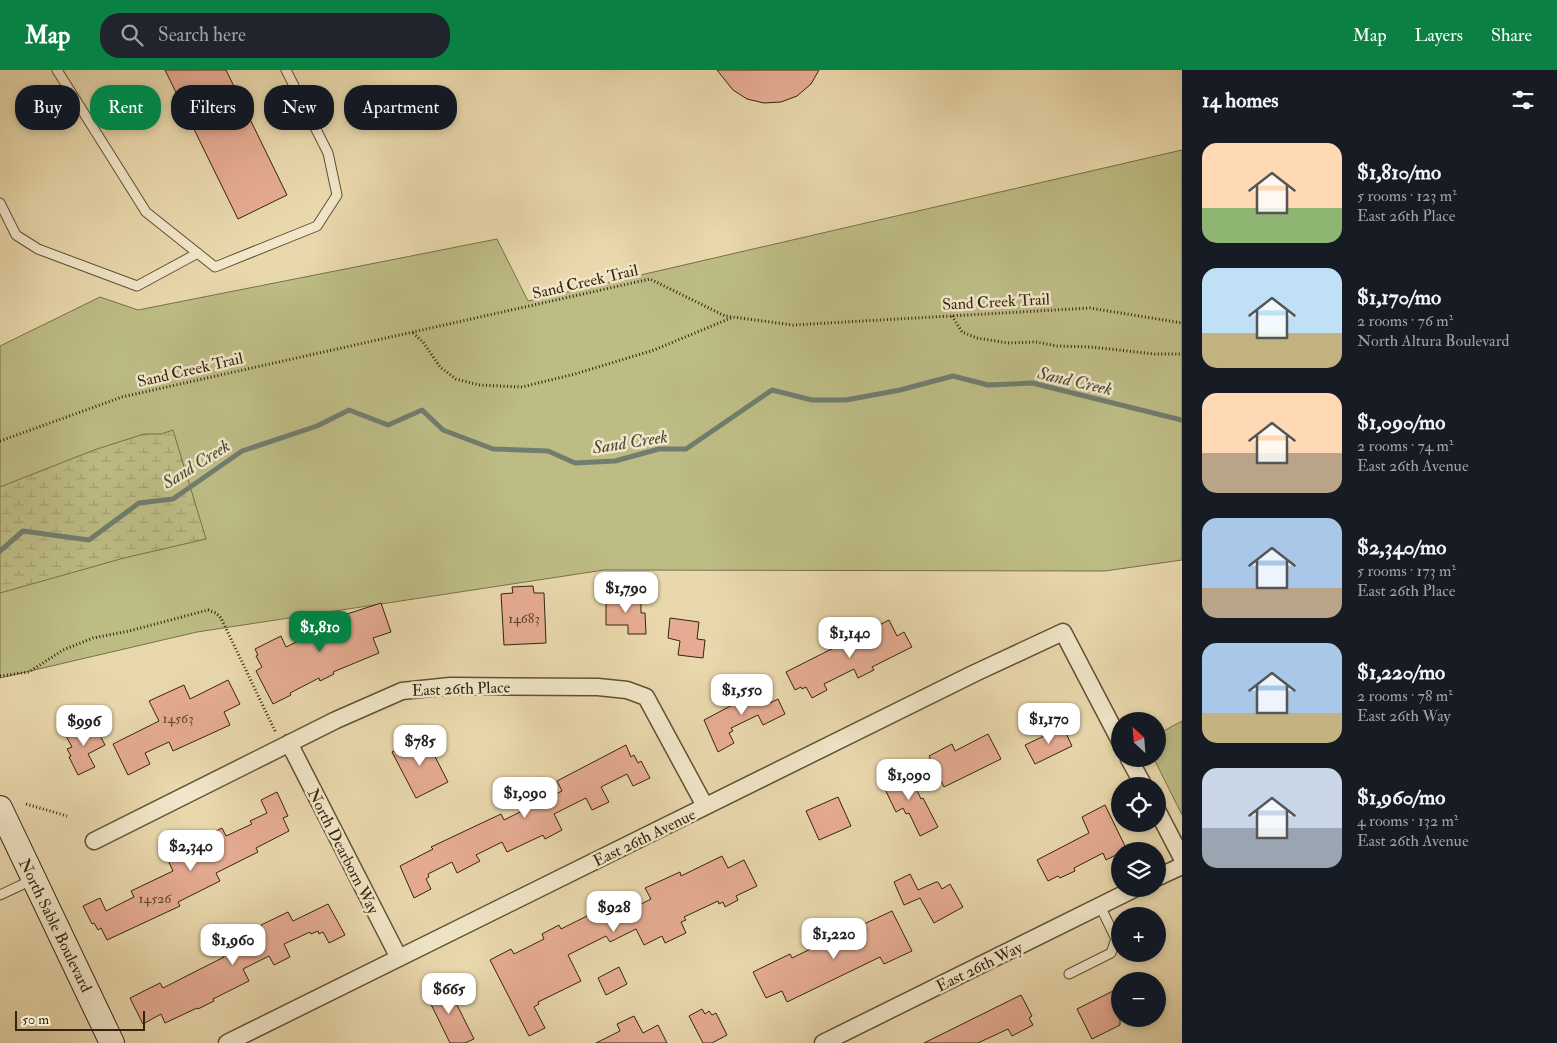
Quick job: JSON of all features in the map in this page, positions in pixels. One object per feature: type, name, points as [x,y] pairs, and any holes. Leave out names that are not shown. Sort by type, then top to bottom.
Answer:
[{"type":"street","name":"East 26th Avenue","points":[[226,1043],[975,673],[1063,632],[1111,724]]},
{"type":"street","name":"East 26th Place","points":[[94,841],[336,720],[402,691],[450,686],[598,687],[627,690],[646,697],[705,806]]},
{"type":"street","name":"North Dearborn Way","points":[[289,744],[399,958]]},
{"type":"street","name":"North Sable Boulevard","points":[[0,808],[112,1043]]},
{"type":"street","points":[[1166,827],[1182,858]]},
{"type":"street","points":[[1166,874],[1182,866]]},
{"type":"street","name":"East 26th Way","points":[[824,1043],[1118,897]]},
{"type":"lane","points":[[57,70],[146,212],[215,267],[317,226],[337,195],[328,153],[286,70]]},
{"type":"lane","points":[[0,203],[16,235],[38,249],[137,286],[198,253]]},
{"type":"lane","points":[[0,895],[34,879]]},
{"type":"lane","points":[[1068,974],[1111,953],[1116,939],[1100,906]]},
{"type":"path","name":"Sand Creek Trail","points":[[0,441],[122,397],[650,279],[725,316],[793,325],[1090,308],[1182,323]]},
{"type":"path","points":[[952,316],[962,332],[978,338],[1000,342],[1036,342],[1057,346],[1091,347],[1155,354],[1182,354]]},
{"type":"path","points":[[412,332],[423,342],[440,367],[456,379],[479,385],[522,387],[575,374],[654,350],[732,317]]},
{"type":"path","points":[[0,676],[29,672],[63,650],[93,638],[129,631],[208,610],[216,613],[221,618],[274,728]]},
{"type":"path","points":[[26,804],[67,816]]},
{"type":"green space","points":[[1182,150],[1182,560],[1105,571],[604,570],[197,632],[0,678],[0,346],[100,297],[138,310],[497,239],[528,301]]},
{"type":"green space","points":[[173,430],[206,539],[124,558],[0,593],[0,487],[94,450],[144,434],[161,434]]},
{"type":"green space","points":[[1182,721],[1182,815],[1166,783],[1166,777],[1163,777],[1158,768],[1166,768],[1166,730]]},
{"type":"building","points":[[165,70],[226,70],[233,85],[172,85]]},
{"type":"building","points":[[717,70],[819,70],[811,84],[797,96],[781,102],[764,103],[747,99],[733,90]]},
{"type":"building","points":[[254,127],[287,195],[238,219],[194,130],[254,130]]},
{"type":"building","points":[[533,586],[534,593],[544,593],[546,643],[504,645],[501,594],[513,593],[512,587]]},
{"type":"building","points":[[641,596],[641,613],[645,613],[646,634],[628,634],[628,625],[606,625],[606,597]]},
{"type":"building","points":[[381,603],[391,632],[373,638],[379,653],[333,672],[334,674],[320,681],[319,678],[273,704],[256,671],[262,667],[256,656],[258,655],[255,649],[281,636],[286,647],[317,632],[320,638],[348,625],[344,615]]},
{"type":"building","points":[[670,618],[699,622],[697,639],[705,640],[703,658],[678,655],[680,641],[668,638]]},
{"type":"building","points":[[889,620],[897,636],[904,632],[912,647],[872,667],[874,670],[858,678],[854,669],[824,684],[827,690],[812,698],[806,687],[795,690],[786,672]]},
{"type":"building","points":[[228,680],[240,704],[224,712],[230,725],[173,751],[169,742],[145,753],[150,764],[128,775],[113,744],[159,721],[149,701],[184,685],[190,699]]},
{"type":"building","points":[[762,687],[770,703],[778,699],[785,714],[763,725],[758,715],[731,728],[733,731],[729,733],[734,743],[718,752],[704,720],[738,702],[737,699]]},
{"type":"building","points":[[93,722],[105,745],[88,754],[95,767],[78,775],[69,757],[71,756],[67,749],[72,747],[66,736]]},
{"type":"building","points":[[1063,727],[1072,746],[1035,764],[1025,745]]},
{"type":"building","points":[[988,734],[1001,759],[944,787],[929,756],[952,744],[955,751]]},
{"type":"building","points":[[424,735],[448,782],[416,798],[392,752]]},
{"type":"building","points":[[626,745],[631,757],[634,755],[638,763],[641,761],[650,778],[633,786],[627,774],[601,787],[609,802],[592,810],[586,798],[554,814],[562,830],[545,839],[543,835],[507,852],[502,842],[476,855],[480,861],[457,873],[452,862],[428,874],[429,877],[426,879],[431,889],[414,898],[400,866],[433,849],[431,847],[501,814],[504,820],[562,791],[557,781]]},
{"type":"building","points":[[906,767],[921,799],[923,798],[938,827],[920,836],[909,813],[906,814],[903,808],[896,812],[881,781]]},
{"type":"building","points":[[277,792],[288,816],[283,818],[289,831],[256,848],[258,852],[216,873],[220,881],[178,902],[180,906],[107,940],[101,928],[98,930],[94,923],[92,924],[83,906],[100,898],[106,911],[134,897],[131,891],[173,871],[167,858],[207,838],[206,836],[222,828],[226,836],[252,824],[250,821],[267,813],[261,800]]},
{"type":"building","points":[[838,797],[851,826],[819,840],[806,811]]},
{"type":"building","points":[[1105,805],[1111,817],[1111,832],[1118,832],[1123,842],[1111,842],[1111,858],[1106,860],[1103,853],[1074,868],[1075,871],[1048,881],[1037,860],[1089,833],[1082,817]]},
{"type":"building","points":[[722,856],[728,868],[744,860],[757,886],[736,896],[738,900],[725,907],[723,902],[719,904],[718,901],[684,917],[686,920],[681,922],[686,933],[665,943],[662,936],[644,945],[636,929],[610,942],[606,936],[568,955],[581,981],[538,1002],[539,1004],[534,1007],[545,1028],[529,1036],[490,960],[511,949],[514,954],[544,939],[542,934],[559,925],[561,929],[615,902],[621,914],[651,899],[645,888],[680,872],[681,876]]},
{"type":"building","points":[[910,874],[918,890],[936,882],[938,882],[942,889],[950,884],[963,907],[934,923],[920,898],[904,905],[894,882]]},
{"type":"building","points":[[328,904],[345,935],[329,943],[323,932],[319,934],[318,931],[311,934],[310,932],[284,944],[290,957],[274,965],[269,956],[243,969],[249,981],[213,999],[214,1001],[165,1023],[161,1014],[143,1024],[130,998],[160,983],[163,988],[224,957],[221,950],[263,930],[261,925],[288,912],[293,921]]},
{"type":"building","points":[[892,911],[912,951],[884,964],[880,957],[787,1002],[782,991],[766,998],[753,972],[790,954],[792,958],[827,941],[831,948],[867,930],[864,924]]},
{"type":"building","points":[[619,967],[627,984],[606,995],[598,978]]},
{"type":"building","points":[[446,983],[474,1039],[465,1043],[450,1043],[425,992]]},
{"type":"building","points":[[1111,992],[1111,1027],[1116,1027],[1092,1039],[1077,1009]]},
{"type":"building","points":[[1021,995],[1032,1016],[1029,1018],[1033,1025],[1012,1036],[1008,1029],[978,1043],[924,1043]]},
{"type":"building","points":[[702,1009],[705,1014],[709,1011],[712,1015],[716,1013],[727,1035],[712,1043],[703,1043],[689,1016]]},
{"type":"building","points":[[634,1016],[643,1033],[658,1025],[667,1043],[596,1043],[620,1031],[617,1024]]},
{"type":"waterway","name":"Sand Creek","points":[[0,551],[23,531],[89,540],[139,503],[173,499],[242,451],[317,426],[349,410],[388,425],[422,410],[443,430],[493,449],[548,451],[575,463],[615,461],[659,449],[686,449],[772,390],[812,400],[846,400],[900,390],[953,376],[988,385],[1032,383],[1182,420]]}]
